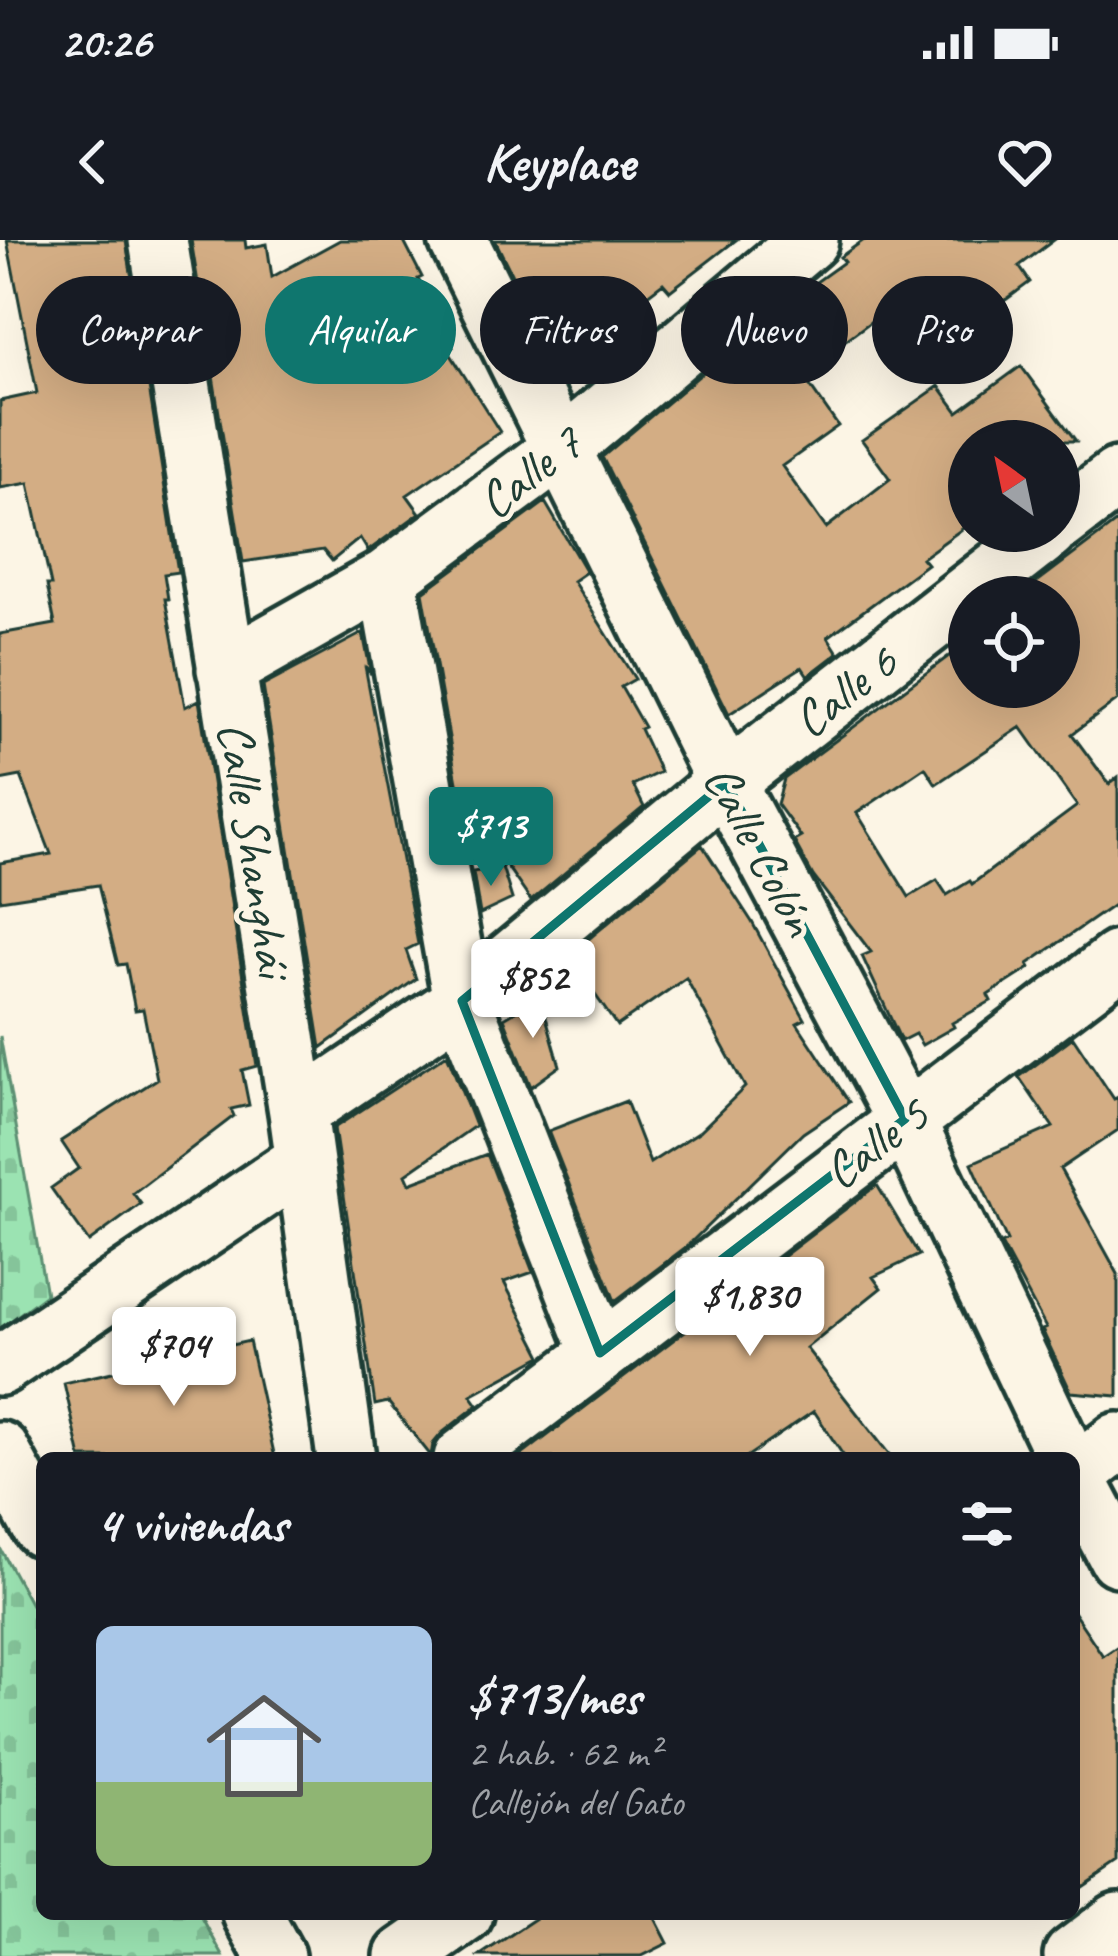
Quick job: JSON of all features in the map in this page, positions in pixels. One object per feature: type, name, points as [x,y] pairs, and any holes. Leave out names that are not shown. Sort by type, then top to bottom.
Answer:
[{"type":"street","name":"Calle Shanghái","points":[[158,240],[345,1452]]},
{"type":"street","name":"Calle Colón","points":[[458,240],[726,782],[905,1118],[1063,1452]]},
{"type":"street","name":"Calle 7","points":[[226,669],[387,578],[560,450],[809,240]]},
{"type":"street","points":[[1080,506],[1118,476]]},
{"type":"street","name":"Calle 6","points":[[0,1366],[300,1137],[726,782],[1021,552]]},
{"type":"street","points":[[387,578],[462,1001],[600,1353]]},
{"type":"street","name":"Calle 5","points":[[471,1452],[1118,960]]},
{"type":"street","points":[[1080,1470],[1118,1442]]},
{"type":"street","points":[[0,1451],[36,1517]]},
{"type":"street","points":[[1080,1486],[1118,1557]]},
{"type":"street","points":[[255,1920],[275,1956]]},
{"type":"street","points":[[1073,1956],[1118,1922]]},
{"type":"highlighted area","points":[[726,782],[905,1119],[600,1353],[462,1001]]},
{"type":"green space","points":[[0,1036],[46,1294],[0,1329]]},
{"type":"green space","points":[[0,1548],[36,1614],[36,1920],[203,1920],[223,1956],[0,1956]]},
{"type":"building","points":[[7,240],[126,240],[132,276],[36,276],[36,384],[149,384],[178,572],[164,574],[165,599],[185,707],[199,700],[257,1066],[242,1070],[249,1105],[231,1109],[234,1116],[133,1193],[141,1204],[89,1242],[51,1188],[79,1168],[61,1141],[157,1079],[143,1009],[135,1010],[126,964],[118,965],[98,885],[0,900],[0,863],[51,854],[21,776],[0,780],[0,634],[55,624],[29,483],[0,488],[0,401],[37,393]]},
{"type":"building","points":[[191,240],[245,240],[246,248],[267,244],[272,276],[265,276],[265,384],[456,384],[456,363],[500,432],[407,495],[420,513],[368,551],[360,538],[332,561],[323,550],[243,562],[214,384],[241,384],[241,276],[197,276]]},
{"type":"building","points":[[340,240],[403,240],[421,276],[274,276]]},
{"type":"building","points":[[495,240],[736,240],[689,276],[681,276],[681,282],[670,291],[663,283],[657,288],[657,276],[513,276]]},
{"type":"building","points":[[864,240],[1054,240],[1019,266],[1030,282],[1013,295],[1013,276],[872,276],[872,321],[848,338],[848,276],[825,276],[844,262],[840,257]]},
{"type":"building","points":[[1021,366],[1061,420],[948,420],[948,539],[922,558],[927,564],[828,637],[838,653],[808,676],[802,667],[729,714],[602,457],[689,384],[809,384],[838,426],[782,466],[826,528],[890,479],[862,440],[939,386],[958,412],[996,384],[1013,384],[1013,372]]},
{"type":"building","points":[[545,502],[586,572],[573,581],[635,679],[621,687],[644,727],[640,729],[660,772],[633,785],[644,807],[531,901],[462,810],[423,592]]},
{"type":"building","points":[[1118,521],[1118,700],[1072,734],[1109,784],[1118,777],[1118,902],[988,995],[991,1001],[922,1045],[915,1034],[901,1041],[862,956],[871,952],[813,876],[794,841],[801,837],[777,804],[784,779],[948,657],[948,708],[1080,708],[1080,576],[1045,576]],"holes":[[[1021,727],[1077,806],[972,884],[947,895],[937,880],[909,897],[857,813],[925,767],[936,784]]]},
{"type":"building","points":[[363,633],[371,674],[365,666],[418,944],[406,950],[416,979],[321,1048],[263,686]]},
{"type":"building","points":[[702,845],[752,922],[805,1019],[797,1023],[849,1102],[803,1133],[686,1247],[615,1301],[548,1131],[626,1101],[650,1163],[700,1131],[745,1087],[686,978],[617,1026],[568,956]]},
{"type":"building","points":[[502,867],[512,899],[480,914],[473,872]]},
{"type":"building","points":[[540,996],[560,1066],[531,1087],[504,1018]]},
{"type":"building","points":[[1073,1037],[1114,1099],[1118,1097],[1118,1130],[1060,1169],[1118,1274],[1118,1396],[1071,1392],[1042,1330],[1046,1328],[1001,1244],[1007,1241],[972,1163],[1053,1127],[1019,1077]]},
{"type":"building","points":[[447,1054],[475,1126],[406,1174],[410,1183],[487,1154],[533,1272],[504,1282],[542,1356],[471,1395],[478,1405],[442,1433],[432,1452],[388,1402],[375,1405],[334,1128]]},
{"type":"building","points":[[877,1185],[919,1255],[873,1277],[881,1288],[806,1348],[887,1452],[841,1452],[814,1411],[754,1452],[526,1452]]},
{"type":"building","points":[[249,1341],[274,1452],[80,1452],[64,1383]]},
{"type":"building","points":[[1080,1622],[1103,1656],[1118,1646],[1118,1863],[1080,1889]]},
{"type":"building","points":[[533,1920],[656,1920],[668,1943],[642,1956],[479,1956]]}]
